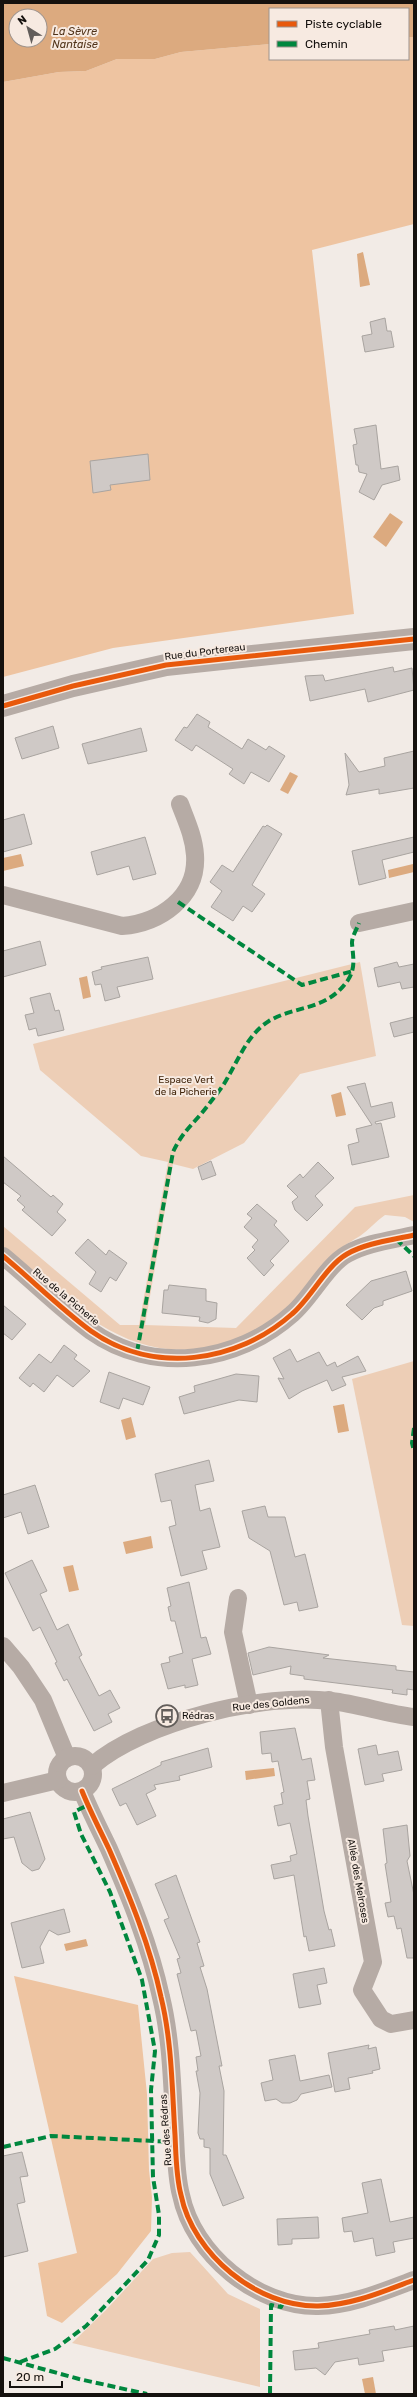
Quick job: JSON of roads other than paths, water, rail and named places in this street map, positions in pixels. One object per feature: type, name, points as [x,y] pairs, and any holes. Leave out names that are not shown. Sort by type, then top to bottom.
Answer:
[{"type":"street","name":"Rue du Portereau","points":[[3,706],[80,685],[166,666],[414,639]]},
{"type":"street","points":[[3,895],[122,926],[138,925],[159,917],[178,902],[186,890],[193,873],[195,855],[192,838],[180,804]]},
{"type":"street","points":[[359,923],[414,911]]},
{"type":"street","name":"Rue de la Picherie","points":[[3,1256],[91,1331],[112,1342],[155,1356],[192,1359],[232,1350],[254,1341],[276,1327],[294,1313],[346,1254],[359,1248],[414,1235]]},
{"type":"street","points":[[238,1598],[233,1632],[249,1705]]},
{"type":"street","points":[[3,1646],[21,1667],[43,1700],[66,1758]]},
{"type":"street","name":"Rue des Goldens","points":[[92,1766],[117,1747],[144,1734],[210,1712],[249,1705],[295,1700],[329,1700],[414,1717]]},
{"type":"street","name":"Allée des Melroses","points":[[329,1700],[334,1747],[373,1962],[362,1990],[381,2019],[391,2024],[414,2020]]},
{"type":"street","points":[[72,1756],[84,1757],[92,1766],[94,1778],[92,1783],[82,1791],[71,1792],[65,1790],[58,1780],[57,1770],[66,1758],[72,1756]]},
{"type":"street","points":[[3,1793],[58,1780]]},
{"type":"street","name":"Rue des Rédras","points":[[82,1791],[125,1886],[153,1965],[162,1998],[170,2050],[181,2196],[190,2223],[206,2250],[227,2270],[254,2288],[284,2300],[300,2304],[316,2306],[351,2302],[414,2280]]},
{"type":"water","name":"La Sèvre Nantaise","points":[[3,3],[414,3],[414,37],[409,37],[409,8],[269,8],[269,44],[181,52],[155,59],[117,59],[86,71],[59,72],[3,82]]},
{"type":"water","points":[[363,252],[370,285],[360,287],[357,254]]},
{"type":"water","points":[[390,513],[403,522],[386,547],[373,537]]},
{"type":"water","points":[[290,772],[298,776],[288,794],[280,790]]},
{"type":"water","points":[[21,854],[24,866],[3,871],[3,858]]},
{"type":"water","points":[[413,864],[414,872],[389,878],[388,870]]},
{"type":"water","points":[[87,976],[91,997],[83,999],[79,978]]},
{"type":"water","points":[[341,1092],[346,1115],[336,1117],[331,1095]]},
{"type":"water","points":[[344,1404],[349,1431],[338,1433],[333,1406]]},
{"type":"water","points":[[131,1417],[136,1437],[126,1440],[121,1420]]},
{"type":"water","points":[[151,1536],[153,1548],[126,1554],[123,1542]]},
{"type":"water","points":[[73,1565],[79,1590],[69,1592],[63,1567]]},
{"type":"water","points":[[274,1768],[275,1776],[246,1780],[245,1771]]},
{"type":"water","points":[[86,1939],[88,1946],[66,1951],[64,1944]]},
{"type":"water","points":[[373,2377],[376,2394],[365,2394],[362,2379]]},
{"type":"place","name":"Rédras","points":[[167,1716]]},
{"type":"park label","name":"Espace Vert de la Picherie","points":[[186,1086]]}]
